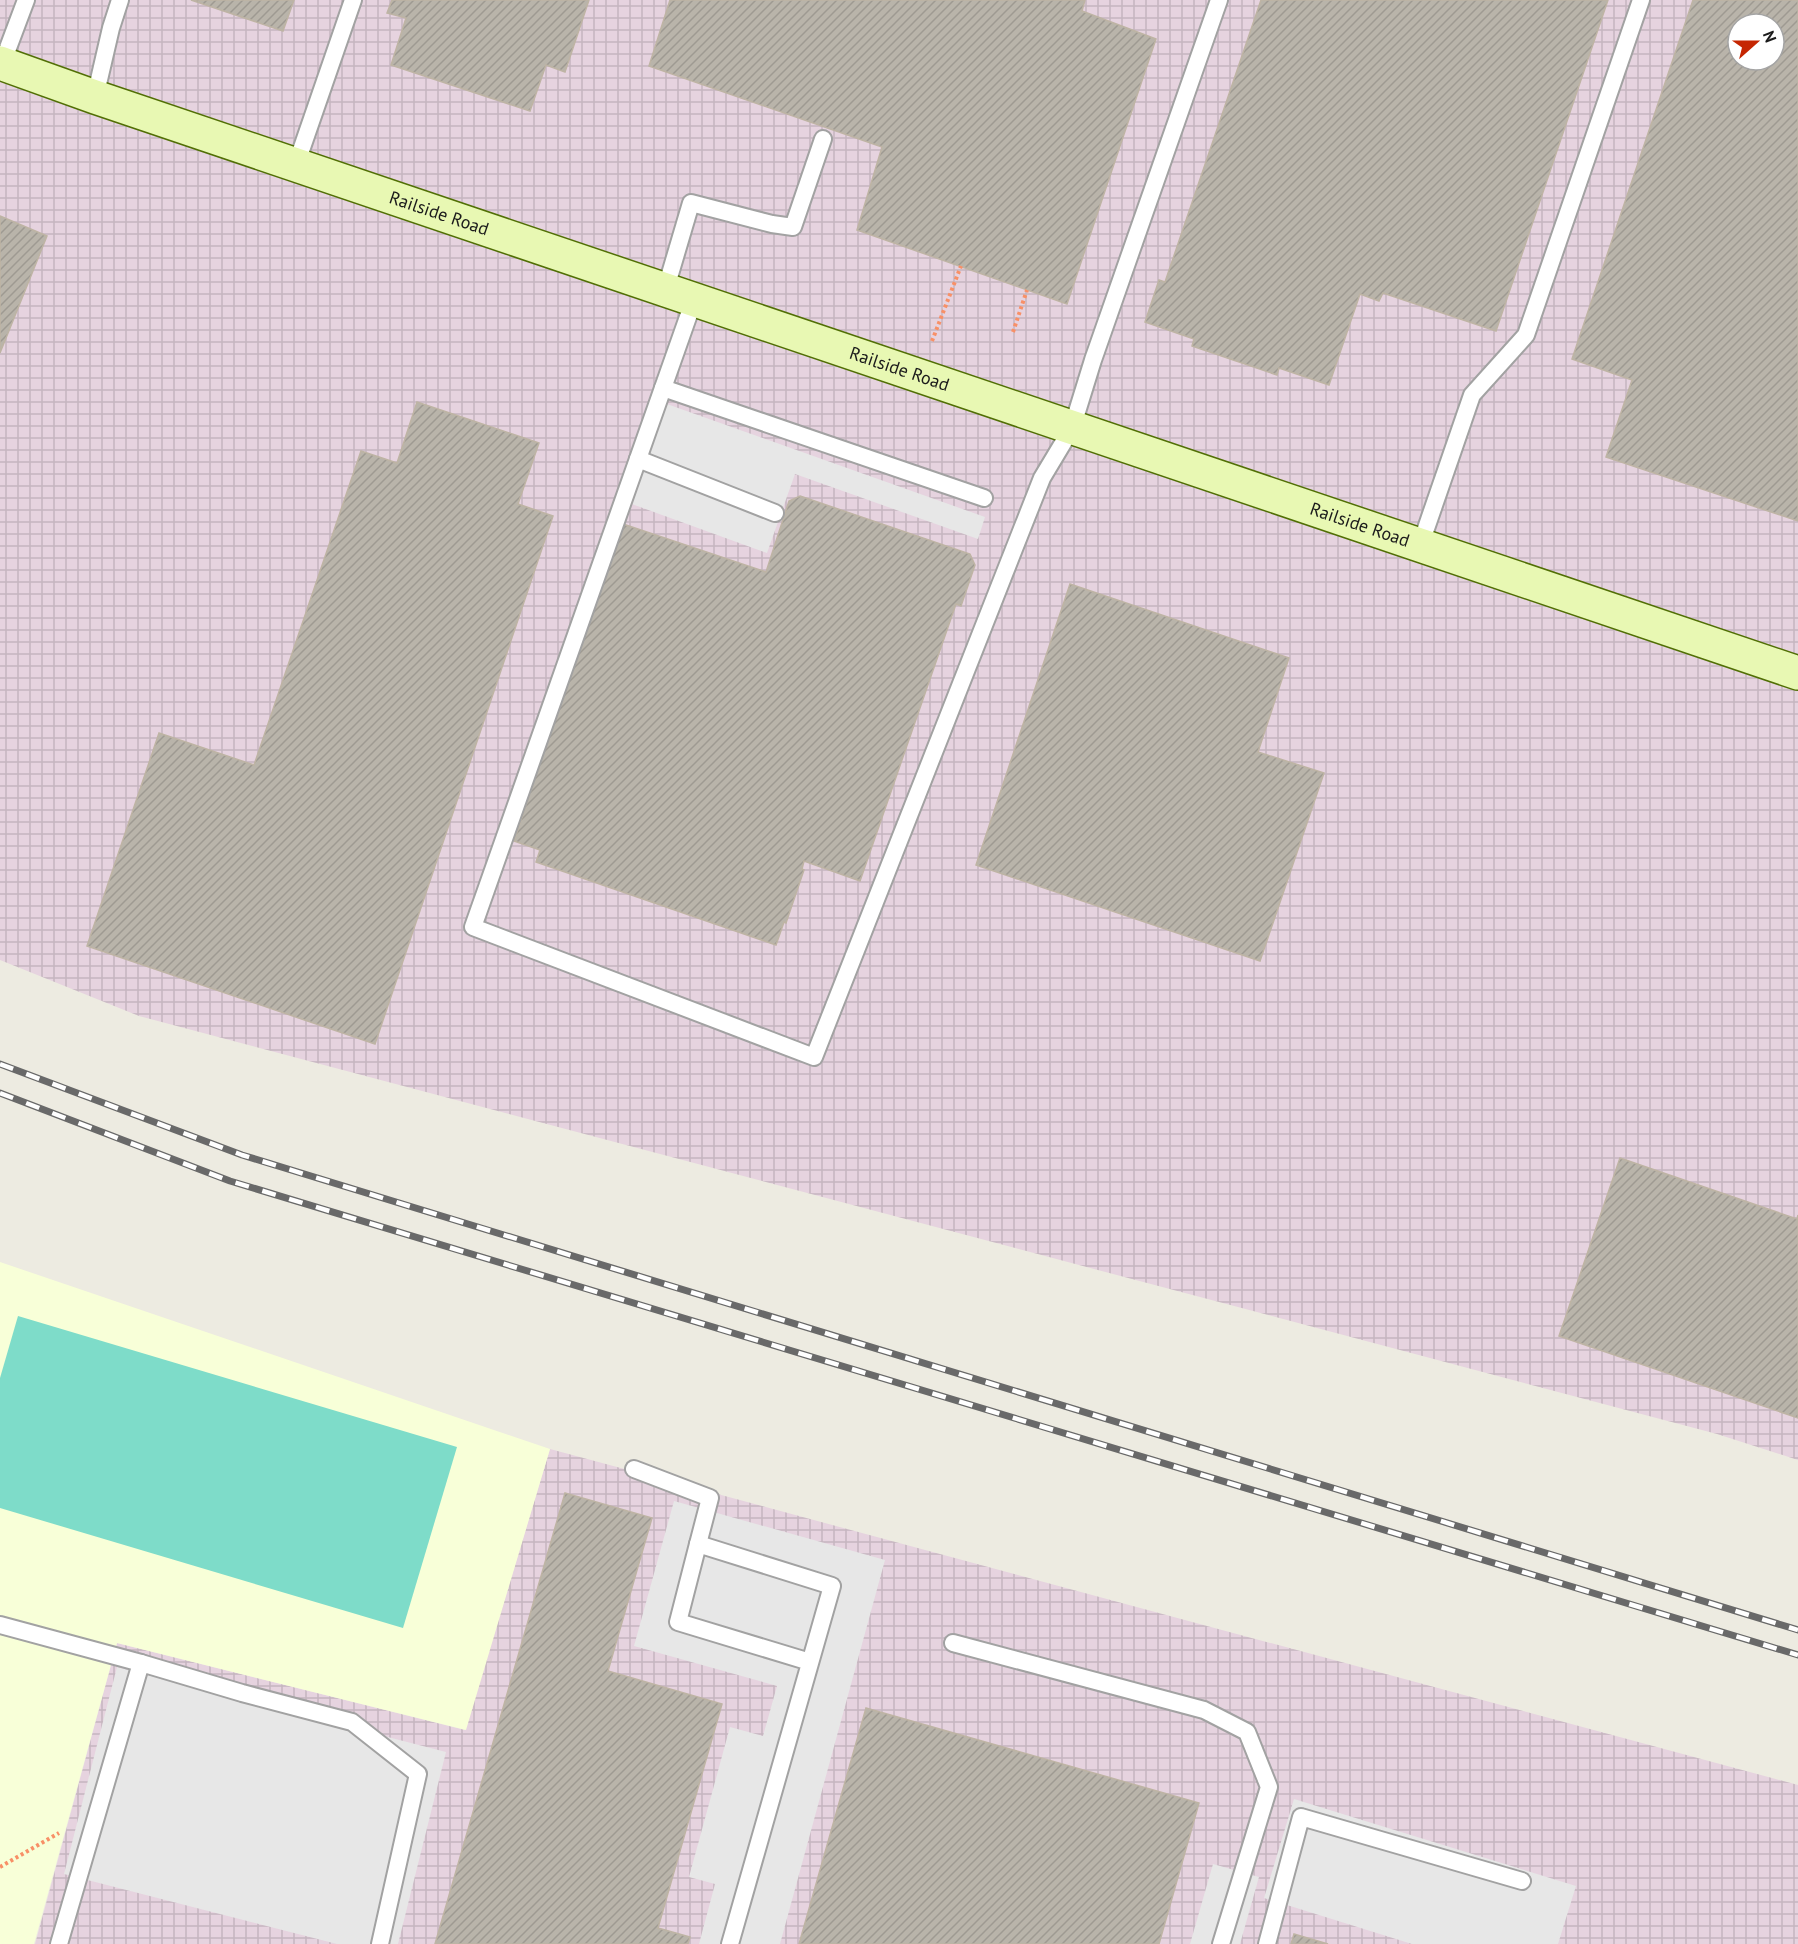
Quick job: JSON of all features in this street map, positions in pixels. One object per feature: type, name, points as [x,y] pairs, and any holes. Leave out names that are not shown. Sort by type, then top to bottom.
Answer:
[{"type":"street","name":"Railside Road","points":[[1,63],[95,97],[1798,673]]},
{"type":"lane","points":[[1,63],[26,0]]},
{"type":"lane","points":[[95,97],[120,0]]},
{"type":"lane","points":[[296,165],[353,0]]},
{"type":"lane","points":[[823,139],[793,227],[772,224],[691,203],[680,295],[663,388],[473,927],[814,1057],[1042,478],[1072,428],[1093,360],[1219,0]]},
{"type":"lane","points":[[1420,546],[1472,395],[1526,335],[1641,0]]},
{"type":"lane","points":[[663,388],[984,498]]},
{"type":"lane","points":[[638,459],[775,513]]},
{"type":"lane","points":[[633,1469],[711,1498],[678,1622],[810,1662]]},
{"type":"lane","points":[[698,1544],[832,1586],[730,1944]]},
{"type":"lane","points":[[0,1625],[352,1722],[418,1774],[380,1944]]},
{"type":"lane","points":[[953,1643],[1204,1710],[1247,1732],[1269,1787],[1221,1944]]},
{"type":"lane","points":[[59,1944],[141,1663]]},
{"type":"lane","points":[[1267,1944],[1301,1817],[1522,1881]]},
{"type":"path","points":[[920,376],[961,266]]},
{"type":"path","points":[[1013,332],[1027,290]]},
{"type":"path","points":[[0,1867],[63,1831]]},
{"type":"shaded area","points":[[0,0],[1798,0],[1798,1460],[1717,1434],[139,1016],[0,960]]},
{"type":"shaded area","points":[[664,403],[985,517],[978,539],[795,474],[767,553],[629,503]]},
{"type":"shaded area","points":[[0,1262],[550,1449],[466,1730],[117,1643],[34,1944],[0,1944]]},
{"type":"shaded area","points":[[18,1316],[457,1447],[403,1628],[0,1508],[0,1378]]},
{"type":"shaded area","points":[[550,1449],[1798,1785],[1798,1944],[35,1944],[117,1643],[465,1730]]},
{"type":"shaded area","points":[[674,1501],[885,1560],[780,1944],[699,1944],[715,1884],[689,1877],[730,1727],[763,1736],[777,1686],[634,1646]]},
{"type":"shaded area","points":[[117,1667],[446,1752],[398,1944],[337,1944],[64,1874]]},
{"type":"shaded area","points":[[1294,1799],[1576,1886],[1558,1944],[1412,1944],[1264,1898]]},
{"type":"shaded area","points":[[1213,1864],[1259,1877],[1240,1944],[1190,1944]]},
{"type":"building","points":[[191,0],[294,0],[283,31]]},
{"type":"building","points":[[392,0],[589,0],[565,72],[546,65],[530,111],[391,65],[406,18],[387,13]]},
{"type":"building","points":[[670,0],[1085,0],[1082,11],[1156,39],[1067,304],[857,230],[882,147],[649,66]]},
{"type":"building","points":[[1261,0],[1608,0],[1496,331],[1383,293],[1379,301],[1360,294],[1329,385],[1279,368],[1277,375],[1192,346],[1194,339],[1145,322],[1159,280],[1165,282]]},
{"type":"building","points":[[1693,0],[1798,0],[1798,521],[1606,457],[1632,380],[1572,359]]},
{"type":"building","points":[[0,216],[47,236],[0,353]]},
{"type":"building","points":[[417,402],[539,443],[518,504],[553,516],[375,1044],[87,946],[159,733],[254,765],[361,451],[397,463]]},
{"type":"building","points":[[800,496],[970,554],[975,565],[961,606],[956,604],[860,881],[804,861],[802,869],[804,870],[776,945],[536,862],[540,850],[514,841],[620,523],[766,572],[789,501]]},
{"type":"building","points":[[1070,584],[1289,658],[1258,752],[1324,773],[1260,961],[976,865]]},
{"type":"building","points":[[1620,1158],[1797,1219],[1798,1215],[1798,1418],[1559,1336]]},
{"type":"building","points":[[565,1493],[652,1518],[608,1671],[722,1704],[658,1928],[690,1937],[688,1944],[435,1944]]},
{"type":"building","points":[[866,1708],[1199,1803],[1159,1944],[799,1944]]},
{"type":"building","points":[[1294,1934],[1328,1944],[1291,1944]]},
{"type":"railway","points":[[0,1064],[242,1155],[1798,1630]]},
{"type":"railway","points":[[0,1093],[230,1181],[1798,1655]]}]
